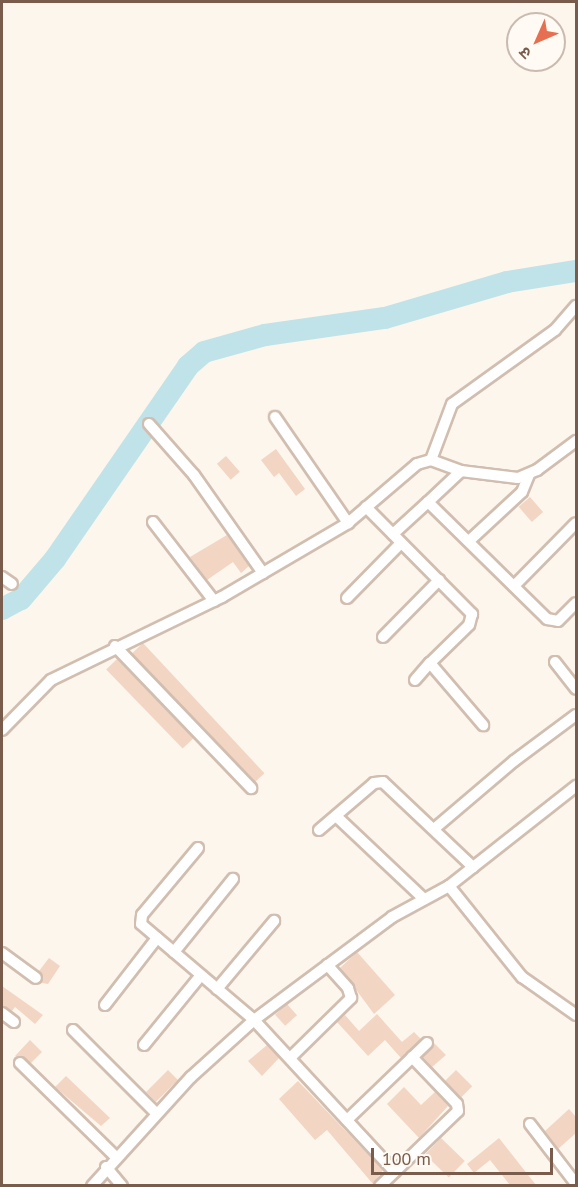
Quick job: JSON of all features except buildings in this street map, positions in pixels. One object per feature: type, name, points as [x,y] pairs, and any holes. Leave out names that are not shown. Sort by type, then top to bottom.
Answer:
[{"type":"street","points":[[431,460],[452,404],[555,330],[576,306]]},
{"type":"street","points":[[275,417],[348,523]]},
{"type":"street","points":[[149,424],[194,475],[263,573]]},
{"type":"street","points":[[2,730],[5,718],[51,680],[115,646],[214,601],[263,573],[348,523],[410,469],[431,460],[461,471],[508,478],[529,475],[576,441]]},
{"type":"street","points":[[347,598],[428,502],[461,471]]},
{"type":"street","points":[[469,541],[522,492],[529,475]]},
{"type":"street","points":[[428,502],[550,621],[562,618],[576,603]]},
{"type":"street","points":[[366,507],[439,580],[472,620],[414,680]]},
{"type":"street","points":[[153,522],[214,601]]},
{"type":"street","points":[[514,586],[576,523]]},
{"type":"street","points":[[2,577],[12,584]]},
{"type":"street","points":[[383,637],[439,580]]},
{"type":"street","points":[[115,646],[251,788]]},
{"type":"street","points":[[555,662],[576,689]]},
{"type":"street","points":[[430,663],[483,725]]},
{"type":"street","points":[[434,829],[514,761],[576,715]]},
{"type":"street","points":[[319,830],[379,782],[434,829],[473,867]]},
{"type":"street","points":[[92,1185],[115,1156],[156,1113],[254,1020],[327,965],[423,898],[449,886],[576,786]]},
{"type":"street","points":[[336,816],[423,898]]},
{"type":"street","points":[[198,848],[140,918],[157,938],[254,1020],[395,1172]]},
{"type":"street","points":[[174,952],[232,879]]},
{"type":"street","points":[[449,886],[522,977],[576,1015]]},
{"type":"street","points":[[218,989],[274,921]]},
{"type":"street","points":[[105,1005],[157,938]]},
{"type":"street","points":[[2,953],[36,978]]},
{"type":"street","points":[[290,1058],[351,998],[348,988],[327,965]]},
{"type":"street","points":[[144,1045],[201,975]]},
{"type":"street","points":[[2,1013],[14,1022]]},
{"type":"street","points":[[73,1030],[156,1113]]},
{"type":"street","points":[[347,1120],[427,1042]]},
{"type":"street","points":[[380,1185],[458,1108],[412,1057]]},
{"type":"street","points":[[21,1063],[115,1156]]},
{"type":"street","points":[[530,1124],[576,1184]]},
{"type":"street","points":[[106,1167],[122,1185]]},
{"type":"waterway","points":[[2,609],[21,599],[55,559],[188,366],[204,352],[265,335],[385,318],[507,282],[576,271]]}]
